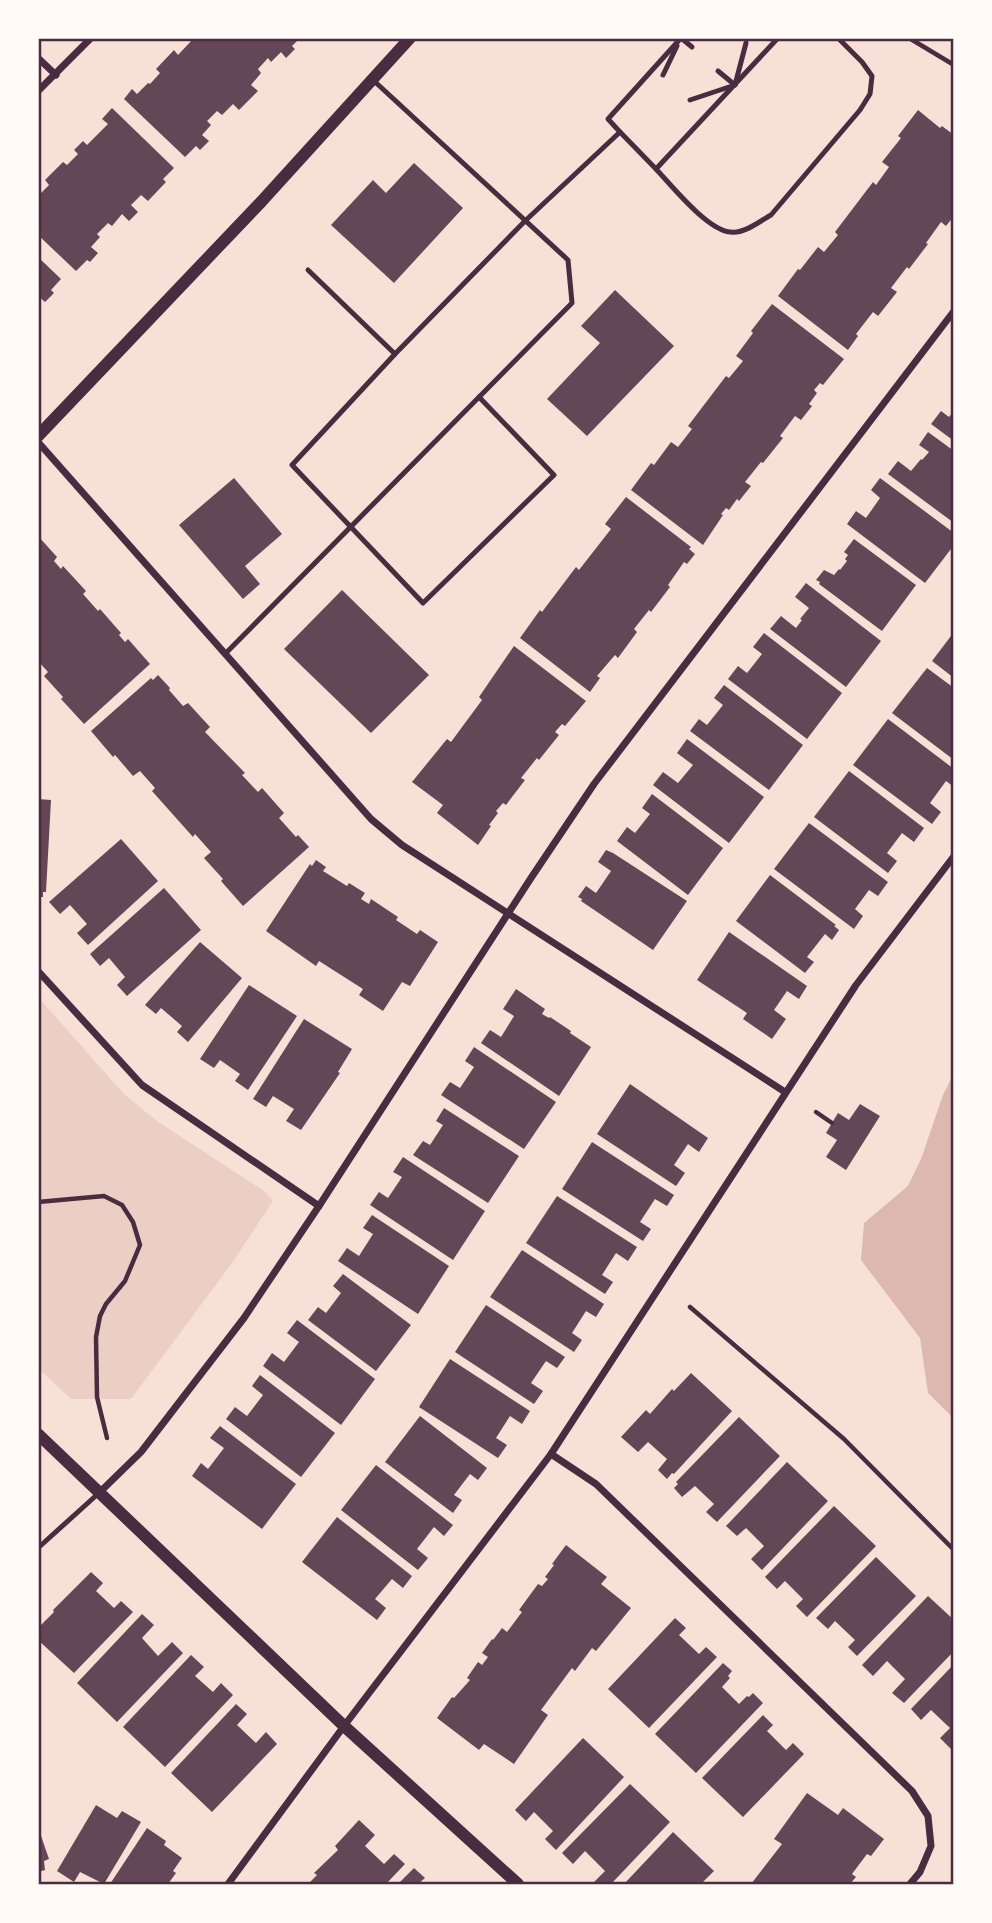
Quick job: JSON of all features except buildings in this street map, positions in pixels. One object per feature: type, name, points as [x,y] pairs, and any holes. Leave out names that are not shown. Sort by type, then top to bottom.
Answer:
[{"type":"street","points":[[38,91],[91,38]]},
{"type":"street","points":[[38,436],[261,202],[410,38]]},
{"type":"street","points":[[38,58],[56,75]]},
{"type":"street","points":[[100,1492],[141,1452],[244,1318],[594,784],[954,311]]},
{"type":"street","points":[[38,442],[371,819],[402,845],[785,1092]]},
{"type":"street","points":[[228,1885],[344,1726],[551,1454],[856,985],[954,856]]},
{"type":"street","points":[[38,971],[142,1085],[319,1206]]},
{"type":"street","points":[[38,1434],[344,1726],[519,1885]]},
{"type":"street","points":[[551,1454],[596,1485],[912,1791],[928,1816],[931,1846],[920,1872],[910,1885]]},
{"type":"lane","points":[[681,38],[692,47]]},
{"type":"lane","points":[[663,75],[681,38]]},
{"type":"lane","points":[[681,38],[608,119],[704,219],[732,233],[771,215],[860,110],[870,94],[872,76],[838,38]]},
{"type":"lane","points":[[656,169],[778,38]]},
{"type":"lane","points":[[735,85],[746,43]]},
{"type":"lane","points":[[718,71],[735,85]]},
{"type":"lane","points":[[225,654],[572,303],[568,260],[372,79]]},
{"type":"lane","points":[[690,100],[735,85]]},
{"type":"lane","points":[[479,397],[554,475],[423,603],[292,465],[395,354],[525,221],[620,132]]},
{"type":"lane","points":[[308,270],[395,354]]},
{"type":"lane","points":[[38,1548],[100,1492]]},
{"type":"path","points":[[909,38],[954,65]]},
{"type":"path","points":[[816,1112],[832,1123]]},
{"type":"path","points":[[38,1202],[104,1196],[122,1205],[133,1222],[140,1245],[125,1281],[100,1316],[96,1336],[97,1397],[107,1438]]},
{"type":"path","points":[[690,1307],[844,1438],[954,1550]]},
{"type":"shaded area","points":[[39,998],[124,1094],[157,1121],[264,1191],[273,1201],[230,1266],[131,1399],[71,1399],[39,1369]]},
{"type":"shaded area","points":[[953,1075],[953,1418],[928,1393],[920,1338],[861,1260],[864,1223],[908,1186]]}]
